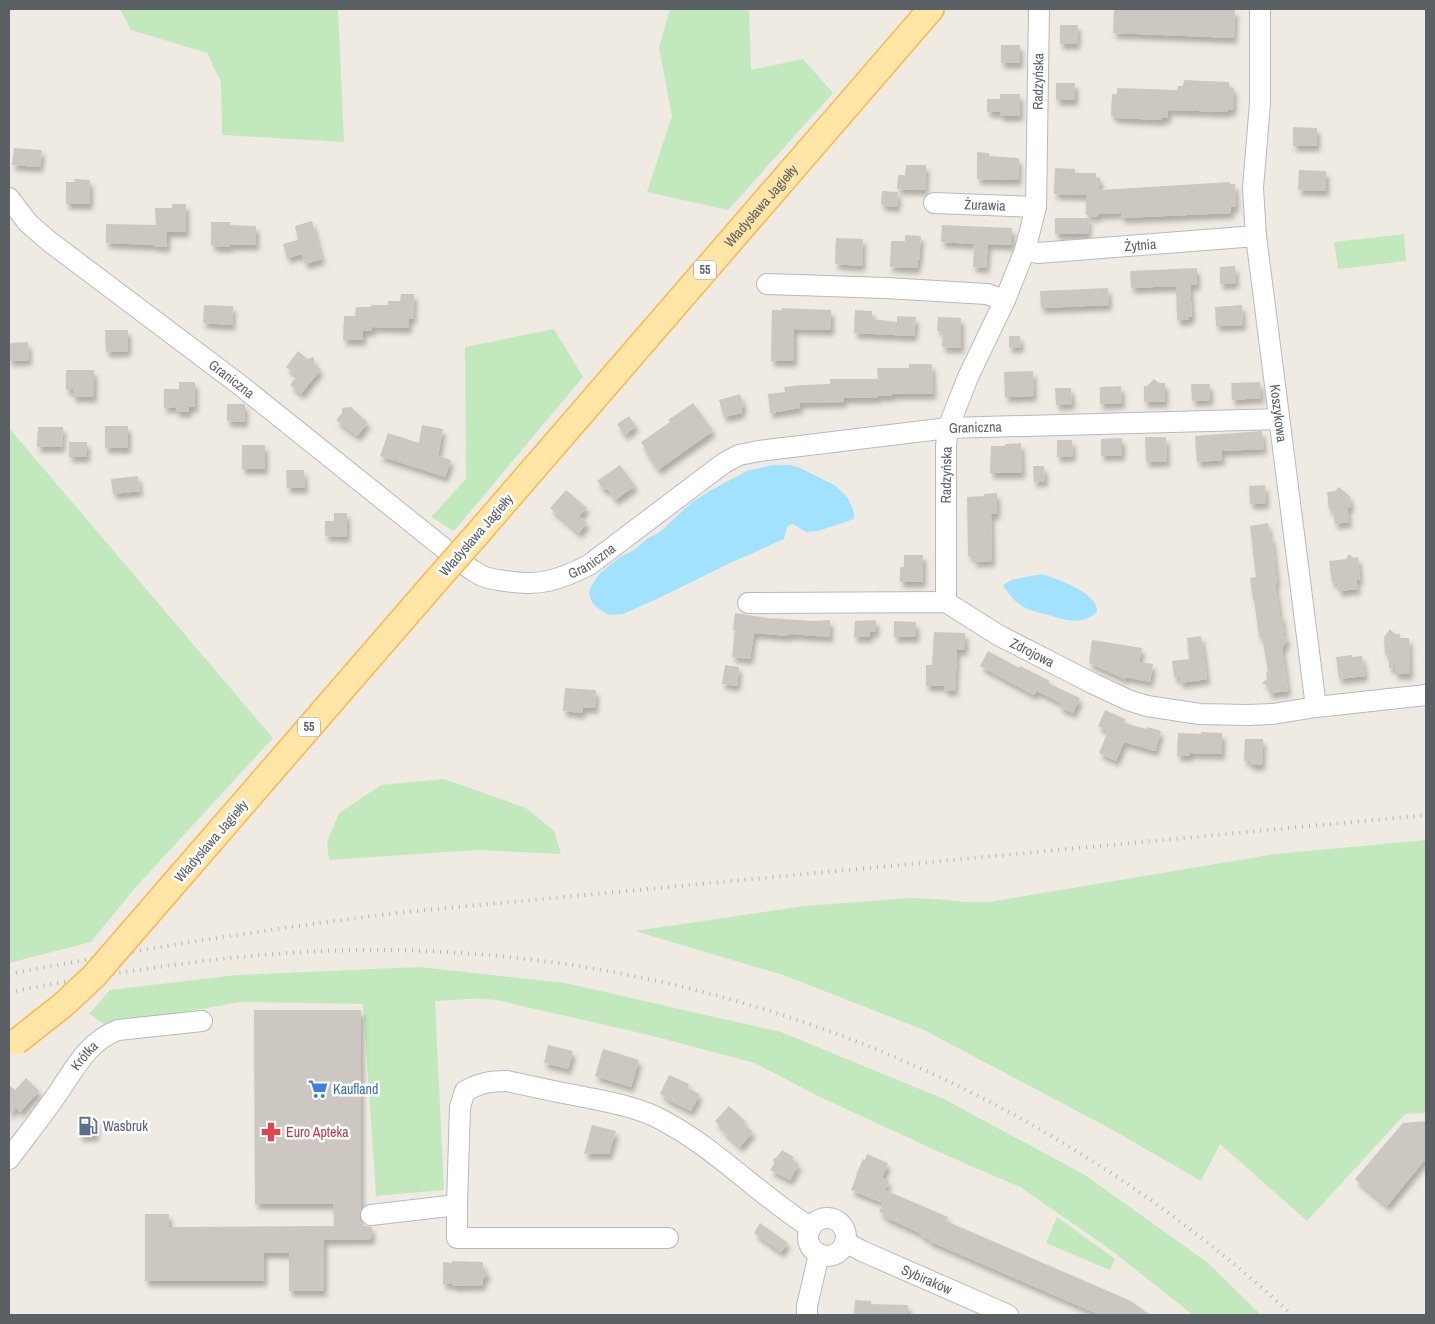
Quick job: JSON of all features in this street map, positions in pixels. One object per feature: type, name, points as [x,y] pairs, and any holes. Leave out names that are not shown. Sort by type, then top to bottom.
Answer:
[{"type":"main road","name":"Władysława Jagiełły","points":[[12,1045],[63,1005],[94,976],[931,9]]},
{"type":"street","name":"Radzyńska","points":[[946,602],[946,446],[948,428],[968,377],[1005,300],[1025,250],[1036,207],[1039,9]]},
{"type":"street","name":"Koszykowa","points":[[1260,9],[1260,103],[1253,188],[1256,236],[1316,708]]},
{"type":"street","name":"Graniczna","points":[[9,198],[28,223],[50,242],[240,386],[466,566],[483,576],[495,580],[532,584],[552,581],[569,575],[589,565],[724,463],[740,455],[759,451],[948,428],[1279,419]]},
{"type":"street","name":"Żurawia","points":[[934,203],[1036,207]]},
{"type":"street","name":"Żytnia","points":[[1025,250],[1038,253],[1256,236]]},
{"type":"street","points":[[767,284],[987,294],[1005,300]]},
{"type":"street","points":[[748,603],[946,602]]},
{"type":"street","name":"Zdrojowa","points":[[946,602],[998,636],[1128,700],[1147,706],[1200,714],[1246,715],[1273,714],[1316,708]]},
{"type":"street","points":[[1316,708],[1426,695]]},
{"type":"street","name":"Krótka","points":[[9,1159],[82,1057],[97,1041],[118,1030],[202,1022]]},
{"type":"street","points":[[668,1238],[458,1238],[457,1205],[460,1107],[465,1091],[478,1084],[490,1081],[507,1081],[629,1107],[660,1119],[692,1137],[787,1213],[811,1228]]},
{"type":"street","points":[[370,1215],[457,1205]]},
{"type":"street","points":[[823,1218],[831,1218],[843,1227],[846,1234],[845,1242],[835,1254],[827,1256],[819,1254],[813,1249],[808,1235],[816,1222],[823,1218]]},
{"type":"street","name":"Sybiraków","points":[[845,1242],[1008,1315]]},
{"type":"street","points":[[807,1315],[807,1306],[819,1254]]},
{"type":"green space","points":[[120,9],[338,9],[344,142],[222,135],[221,82],[207,53],[131,30]]},
{"type":"green space","points":[[670,9],[749,9],[751,70],[803,59],[833,93],[728,210],[647,192],[672,116],[659,48]]},
{"type":"green space","points":[[1404,234],[1406,261],[1338,269],[1334,242]]},
{"type":"green space","points":[[554,329],[583,377],[454,531],[431,517],[466,479],[465,347]]},
{"type":"green space","points":[[9,428],[273,738],[134,889],[91,942],[9,963]]},
{"type":"green space","points":[[444,779],[526,808],[554,831],[561,854],[477,850],[329,860],[327,842],[339,813],[381,785]]},
{"type":"green space","points":[[1426,840],[1426,1113],[1405,1114],[1307,1221],[1220,1144],[1201,1181],[1111,1129],[924,1030],[786,976],[635,931],[804,906],[910,898],[990,902],[1275,854]]},
{"type":"green space","points":[[420,967],[565,983],[781,1032],[944,1099],[1085,1175],[1208,1263],[1261,1315],[1193,1315],[1107,1247],[1020,1187],[820,1097],[755,1063],[649,1035],[504,1001],[475,999],[435,1001],[444,1190],[376,1196],[363,1004],[240,1002],[107,1026],[89,1014],[110,990],[236,975]]},
{"type":"green space","points":[[1057,1217],[1115,1259],[1110,1270],[1046,1243]]},
{"type":"water","points":[[772,465],[798,467],[836,486],[848,498],[854,512],[854,519],[818,531],[806,532],[793,524],[789,525],[784,539],[623,614],[610,615],[595,606],[589,593],[591,586],[600,573],[620,557],[634,550],[647,539],[661,531],[691,503],[711,490],[747,471]]},
{"type":"water","points":[[1042,574],[1067,583],[1084,593],[1096,605],[1097,612],[1086,619],[1074,621],[1036,612],[1018,604],[1003,585],[1011,580]]},
{"type":"building","points":[[1114,9],[1235,10],[1234,38],[1113,33]]},
{"type":"building","points":[[1060,25],[1078,25],[1077,44],[1060,44]]},
{"type":"building","points":[[1001,45],[1020,45],[1020,63],[1001,63]]},
{"type":"building","points":[[1184,80],[1229,82],[1229,87],[1234,88],[1233,110],[1228,110],[1228,112],[1168,110],[1168,118],[1162,118],[1162,120],[1116,118],[1116,116],[1111,116],[1112,94],[1117,94],[1117,88],[1177,90],[1178,86],[1183,86]]},
{"type":"building","points":[[1056,83],[1075,83],[1075,100],[1056,100]]},
{"type":"building","points":[[1000,94],[1020,94],[1020,116],[1000,116],[1000,112],[987,112],[987,99],[1000,99]]},
{"type":"building","points":[[1293,127],[1317,128],[1317,146],[1293,146]]},
{"type":"building","points":[[14,148],[42,150],[40,167],[12,165]]},
{"type":"building","points":[[977,152],[989,153],[989,156],[1019,158],[1018,180],[977,179]]},
{"type":"building","points":[[906,165],[926,165],[925,190],[897,189],[898,175],[905,175]]},
{"type":"building","points":[[1055,168],[1075,169],[1075,173],[1096,173],[1096,178],[1100,178],[1100,190],[1230,182],[1230,184],[1235,184],[1236,207],[1231,207],[1231,213],[1122,218],[1121,213],[1098,214],[1097,217],[1086,215],[1086,195],[1054,194]]},
{"type":"building","points":[[1299,170],[1326,171],[1326,191],[1298,190]]},
{"type":"building","points":[[74,179],[90,180],[90,204],[66,204],[66,182],[75,182]]},
{"type":"building","points":[[882,191],[898,192],[897,207],[881,205]]},
{"type":"building","points":[[172,204],[186,204],[186,232],[167,232],[167,247],[106,243],[106,224],[156,225],[155,208],[172,208]]},
{"type":"building","points":[[1055,218],[1089,218],[1088,234],[1055,234]]},
{"type":"building","points":[[312,221],[322,259],[305,264],[302,254],[287,258],[283,244],[298,240],[295,226]]},
{"type":"building","points":[[211,222],[230,222],[230,225],[256,226],[256,245],[215,247],[215,245],[211,245]]},
{"type":"building","points":[[942,225],[1012,228],[1012,245],[988,244],[986,268],[973,267],[974,244],[941,242]]},
{"type":"building","points":[[905,235],[921,236],[917,268],[890,267],[891,241],[905,241]]},
{"type":"building","points":[[836,238],[863,239],[862,266],[835,264]]},
{"type":"building","points":[[1235,266],[1236,283],[1220,284],[1220,267]]},
{"type":"building","points":[[1197,268],[1197,285],[1190,285],[1192,317],[1189,317],[1189,320],[1177,320],[1176,286],[1131,288],[1130,271]]},
{"type":"building","points":[[1108,288],[1109,305],[1041,308],[1040,291]]},
{"type":"building","points":[[401,294],[414,294],[413,319],[409,319],[409,328],[372,327],[372,331],[363,331],[363,340],[343,340],[344,316],[355,316],[356,307],[388,305],[388,301],[400,301]]},
{"type":"building","points":[[204,305],[233,306],[232,325],[203,323]]},
{"type":"building","points":[[1242,305],[1243,325],[1216,326],[1215,307]]},
{"type":"building","points":[[782,308],[831,310],[831,330],[794,329],[794,361],[771,361],[772,310],[782,310]]},
{"type":"building","points":[[855,310],[872,311],[872,319],[897,322],[897,316],[916,317],[914,336],[854,333]]},
{"type":"building","points":[[938,317],[961,318],[961,348],[942,347],[943,331],[937,331]]},
{"type":"building","points":[[105,330],[128,330],[128,351],[106,352]]},
{"type":"building","points":[[1009,336],[1020,336],[1021,347],[1009,348]]},
{"type":"building","points":[[28,342],[29,360],[9,361],[9,343]]},
{"type":"building","points":[[298,351],[307,359],[314,357],[314,364],[321,369],[301,394],[290,385],[297,376],[286,367]]},
{"type":"building","points":[[909,364],[932,364],[933,394],[892,394],[892,396],[878,396],[878,398],[844,398],[844,402],[799,403],[800,408],[770,413],[768,394],[785,392],[784,387],[830,384],[830,379],[878,379],[877,368],[909,368]]},
{"type":"building","points":[[66,370],[94,370],[94,397],[73,397],[73,390],[66,390]]},
{"type":"building","points":[[1033,371],[1034,396],[1005,397],[1004,372]]},
{"type":"building","points":[[1154,379],[1159,383],[1165,383],[1165,402],[1144,402],[1144,386],[1147,386]]},
{"type":"building","points":[[179,382],[195,382],[195,407],[189,407],[189,412],[176,412],[176,407],[164,408],[164,389],[179,389]]},
{"type":"building","points":[[1260,382],[1261,398],[1232,400],[1231,383]]},
{"type":"building","points":[[1191,384],[1210,384],[1210,400],[1192,401]]},
{"type":"building","points":[[1121,386],[1122,403],[1100,404],[1100,387]]},
{"type":"building","points":[[1055,388],[1071,388],[1072,404],[1056,405]]},
{"type":"building","points":[[740,394],[744,408],[741,408],[742,413],[724,417],[719,400]]},
{"type":"building","points":[[693,403],[713,431],[658,470],[641,442]]},
{"type":"building","points":[[227,404],[245,404],[245,422],[227,421]]},
{"type":"building","points":[[351,407],[368,423],[357,436],[336,420],[342,413],[342,408]]},
{"type":"building","points":[[629,416],[636,426],[625,435],[617,424]]},
{"type":"building","points":[[422,425],[443,429],[438,456],[451,460],[445,477],[380,456],[388,433],[419,443]]},
{"type":"building","points":[[105,426],[128,426],[128,448],[105,448]]},
{"type":"building","points":[[38,427],[63,427],[62,447],[37,447]]},
{"type":"building","points":[[1262,431],[1264,449],[1221,451],[1222,460],[1197,462],[1195,436]]},
{"type":"building","points":[[1145,437],[1166,437],[1167,461],[1146,462]]},
{"type":"building","points":[[1122,438],[1122,455],[1101,456],[1101,439]]},
{"type":"building","points":[[1057,440],[1072,440],[1073,456],[1057,457]]},
{"type":"building","points":[[69,442],[87,442],[87,457],[69,457]]},
{"type":"building","points":[[1021,443],[1022,473],[990,473],[991,446]]},
{"type":"building","points":[[242,445],[265,445],[265,469],[242,469]]},
{"type":"building","points":[[620,465],[635,486],[615,500],[607,488],[604,490],[597,481]]},
{"type":"building","points":[[1033,466],[1044,466],[1045,481],[1034,482]]},
{"type":"building","points":[[286,470],[304,470],[305,488],[287,488]]},
{"type":"building","points":[[138,476],[140,491],[113,494],[111,479]]},
{"type":"building","points":[[1265,485],[1266,503],[1250,504],[1249,486]]},
{"type":"building","points":[[1339,487],[1350,497],[1351,507],[1347,508],[1349,522],[1335,524],[1333,510],[1329,510],[1327,492],[1335,491]]},
{"type":"building","points":[[566,490],[587,508],[579,516],[587,523],[579,533],[550,508]]},
{"type":"building","points":[[997,493],[997,514],[991,514],[992,561],[973,562],[974,556],[968,556],[967,497]]},
{"type":"building","points":[[334,513],[347,513],[347,537],[325,536],[325,521],[334,521]]},
{"type":"building","points":[[1268,523],[1272,539],[1277,583],[1275,584],[1280,616],[1282,616],[1284,636],[1288,638],[1282,649],[1288,691],[1269,693],[1268,686],[1262,683],[1267,679],[1266,672],[1268,671],[1262,637],[1259,637],[1250,578],[1256,577],[1250,526]]},
{"type":"building","points":[[1349,554],[1354,558],[1358,557],[1360,580],[1356,580],[1358,589],[1338,591],[1337,582],[1332,583],[1329,561],[1346,559]]},
{"type":"building","points":[[904,555],[923,555],[923,582],[900,582],[900,567],[904,567]]},
{"type":"building","points":[[735,613],[768,618],[814,621],[830,620],[830,637],[754,633],[750,659],[732,657]]},
{"type":"building","points":[[876,620],[876,632],[870,632],[870,637],[854,637],[855,621]]},
{"type":"building","points":[[894,621],[916,622],[916,637],[894,637]]},
{"type":"building","points":[[1390,629],[1395,634],[1400,634],[1400,638],[1409,638],[1410,674],[1395,674],[1395,668],[1389,668],[1389,654],[1385,655],[1384,637]]},
{"type":"building","points":[[934,632],[965,633],[965,650],[957,650],[955,691],[944,690],[944,686],[926,686],[926,665],[932,665]]},
{"type":"building","points":[[1201,636],[1207,679],[1180,683],[1180,678],[1174,677],[1172,661],[1189,659],[1187,638]]},
{"type":"building","points":[[1092,640],[1142,648],[1139,662],[1153,664],[1150,682],[1126,677],[1125,679],[1089,663]]},
{"type":"building","points":[[988,651],[1080,698],[1073,713],[1059,707],[1061,703],[1037,691],[1034,695],[980,666]]},
{"type":"building","points":[[1352,655],[1352,657],[1362,656],[1365,676],[1339,679],[1336,657]]},
{"type":"building","points":[[725,665],[739,667],[737,686],[722,684]]},
{"type":"building","points":[[565,688],[596,690],[595,708],[583,708],[582,713],[563,711]]},
{"type":"building","points":[[1105,710],[1125,719],[1124,723],[1161,731],[1155,751],[1124,742],[1116,761],[1099,753],[1108,731],[1098,726]]},
{"type":"building","points":[[1201,732],[1222,733],[1222,754],[1190,753],[1190,756],[1177,756],[1178,733],[1201,734]]},
{"type":"building","points":[[1245,739],[1263,739],[1262,765],[1250,765],[1250,761],[1244,761]]},
{"type":"building","points":[[254,1010],[361,1010],[361,1209],[359,1216],[361,1225],[372,1227],[372,1239],[324,1240],[324,1291],[289,1291],[289,1253],[264,1253],[264,1281],[145,1281],[145,1214],[169,1214],[169,1227],[334,1226],[333,1204],[255,1204]]},
{"type":"building","points":[[548,1045],[573,1051],[568,1069],[544,1063]]},
{"type":"building","points":[[603,1049],[639,1060],[631,1087],[595,1076]]},
{"type":"building","points":[[669,1075],[689,1084],[688,1088],[700,1094],[691,1111],[660,1094]]},
{"type":"building","points":[[26,1078],[39,1091],[20,1112],[16,1107],[9,1115],[9,1085],[15,1090]]},
{"type":"building","points":[[729,1106],[745,1121],[743,1124],[753,1132],[740,1147],[715,1121]]},
{"type":"building","points":[[79,1119],[96,1119],[96,1136],[79,1136]]},
{"type":"building","points":[[1426,1121],[1426,1162],[1423,1162],[1387,1206],[1355,1179],[1403,1123]]},
{"type":"building","points":[[592,1125],[616,1131],[609,1154],[584,1154]]},
{"type":"building","points":[[782,1150],[794,1157],[792,1160],[799,1164],[790,1180],[770,1170],[774,1164],[773,1159]]},
{"type":"building","points":[[867,1154],[888,1163],[882,1178],[889,1181],[885,1190],[948,1217],[946,1221],[1131,1301],[1150,1315],[1100,1315],[929,1241],[929,1239],[921,1236],[922,1234],[885,1217],[885,1215],[879,1212],[883,1203],[851,1190],[863,1159],[865,1160]]},
{"type":"building","points":[[760,1223],[788,1243],[781,1252],[754,1233]]},
{"type":"building","points":[[452,1261],[483,1262],[483,1267],[488,1274],[483,1279],[483,1285],[452,1286],[453,1284],[443,1284],[443,1262],[452,1263]]},
{"type":"building","points":[[855,1300],[871,1301],[871,1304],[908,1305],[908,1315],[854,1315]]},
{"type":"railway","points":[[9,974],[207,940],[406,912],[1426,815]]},
{"type":"railway","points":[[9,992],[186,963],[276,954],[366,950],[494,956],[621,973],[744,1003],[864,1044],[979,1097],[1090,1159],[1194,1232],[1292,1315]]},
{"type":"place","name":"Kaufland","points":[[318,1089]]},
{"type":"place","name":"Wasbruk","points":[[88,1126]]},
{"type":"place","name":"Euro Apteka","points":[[271,1132]]}]
